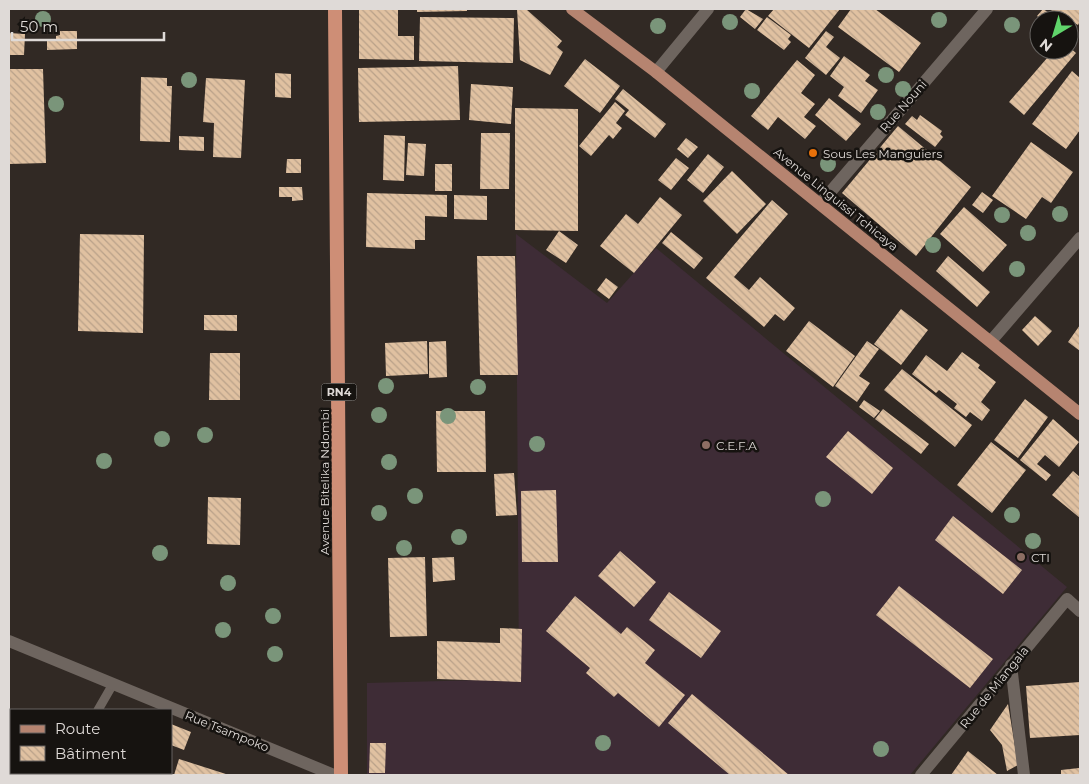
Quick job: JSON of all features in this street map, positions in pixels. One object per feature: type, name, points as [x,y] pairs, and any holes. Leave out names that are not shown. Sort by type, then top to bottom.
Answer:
[{"type":"highway","name":"Avenue Bitelika Ndombi","points":[[335,9],[341,775]]},
{"type":"main road","name":"Avenue Linguissi Tchicaya","points":[[572,9],[656,72],[1080,414]]},
{"type":"street","points":[[656,72],[708,9]]},
{"type":"street","name":"Rue Nouni","points":[[820,204],[987,9]]},
{"type":"street","points":[[990,341],[1080,238]]},
{"type":"street","name":"Rue de Miangala","points":[[921,775],[1067,599],[1080,611]]},
{"type":"street","name":"Rue Tsampoko","points":[[9,641],[334,775]]},
{"type":"street","points":[[1011,665],[1024,775]]},
{"type":"lane","points":[[99,709],[112,684]]},
{"type":"shaded area","name":"C.E.F.A","points":[[516,234],[607,303],[656,248],[1067,587],[910,775],[367,775],[367,683],[519,679]]},
{"type":"building","points":[[359,9],[398,9],[398,36],[414,36],[414,60],[359,59]]},
{"type":"building","points":[[417,9],[467,9],[467,11],[417,12]]},
{"type":"building","points":[[517,9],[526,9],[562,41],[557,47],[563,52],[550,75],[520,60]]},
{"type":"building","points":[[746,9],[763,19],[755,29],[740,17]]},
{"type":"building","points":[[774,9],[840,9],[809,48],[768,16]]},
{"type":"building","points":[[851,9],[875,9],[921,43],[899,72],[838,27]]},
{"type":"building","points":[[1049,9],[1080,9],[1080,21],[1079,23],[1079,10]]},
{"type":"building","points":[[420,17],[514,18],[513,63],[419,61]]},
{"type":"building","points":[[767,17],[791,35],[788,39],[791,42],[784,50],[757,30]]},
{"type":"building","points":[[60,31],[77,31],[77,49],[47,50],[47,41],[56,41],[56,36],[60,35]]},
{"type":"building","points":[[826,31],[834,37],[826,47],[840,58],[826,75],[805,58]]},
{"type":"building","points":[[9,33],[25,34],[24,55],[9,55]]},
{"type":"building","points":[[844,56],[870,75],[865,81],[878,90],[861,113],[838,96],[844,87],[830,76]]},
{"type":"building","points":[[585,59],[620,86],[600,113],[564,86]]},
{"type":"building","points":[[797,60],[815,75],[801,93],[815,104],[804,117],[816,126],[805,139],[778,117],[768,130],[751,116]]},
{"type":"building","points":[[1045,60],[1070,60],[1024,115],[1009,102]]},
{"type":"building","points":[[458,66],[460,120],[359,122],[358,68]]},
{"type":"building","points":[[9,69],[43,69],[46,163],[9,164]]},
{"type":"building","points":[[1072,71],[1080,78],[1080,130],[1066,149],[1032,124]]},
{"type":"building","points":[[275,73],[291,74],[291,98],[275,97]]},
{"type":"building","points":[[141,77],[167,78],[167,86],[172,86],[170,142],[140,141]]},
{"type":"building","points":[[206,78],[245,80],[241,158],[213,157],[214,123],[203,122]]},
{"type":"building","points":[[471,84],[513,87],[511,124],[469,120]]},
{"type":"building","points":[[623,89],[666,124],[655,138],[625,115],[629,110],[615,99]]},
{"type":"building","points":[[829,98],[861,124],[846,141],[815,115]]},
{"type":"building","points":[[615,102],[625,111],[616,123],[622,128],[613,139],[609,135],[591,156],[579,146]]},
{"type":"building","points":[[515,108],[578,109],[578,231],[515,230]]},
{"type":"building","points":[[920,115],[942,131],[940,134],[943,137],[935,147],[905,124],[912,116],[917,120]]},
{"type":"building","points":[[898,126],[971,187],[916,256],[842,193]]},
{"type":"building","points":[[481,133],[510,133],[509,189],[480,189]]},
{"type":"building","points":[[384,135],[405,136],[404,181],[383,180]]},
{"type":"building","points":[[179,136],[204,137],[204,151],[179,150]]},
{"type":"building","points":[[686,138],[698,147],[688,158],[677,149]]},
{"type":"building","points":[[1031,142],[1073,172],[1051,203],[1042,197],[1026,219],[992,196]]},
{"type":"building","points":[[408,143],[426,144],[424,176],[406,175]]},
{"type":"building","points":[[708,154],[724,167],[703,193],[687,180]]},
{"type":"building","points":[[676,158],[689,168],[671,190],[658,180]]},
{"type":"building","points":[[287,159],[301,159],[301,173],[286,173]]},
{"type":"building","points":[[435,164],[452,164],[452,191],[435,191]]},
{"type":"building","points":[[732,171],[766,204],[737,234],[703,201]]},
{"type":"building","points":[[279,187],[302,187],[303,200],[292,201],[292,197],[279,197]]},
{"type":"building","points":[[982,192],[993,200],[983,213],[972,205]]},
{"type":"building","points":[[367,193],[447,195],[447,217],[425,216],[425,240],[415,240],[415,249],[366,247]]},
{"type":"building","points":[[454,195],[487,196],[487,220],[454,219]]},
{"type":"building","points":[[660,197],[682,215],[634,273],[600,246],[626,214],[638,224]]},
{"type":"building","points":[[772,200],[788,214],[734,277],[749,290],[760,277],[795,308],[784,321],[775,314],[764,327],[706,278]]},
{"type":"building","points":[[964,207],[1007,245],[983,272],[940,234]]},
{"type":"building","points":[[559,231],[578,245],[566,263],[546,250]]},
{"type":"building","points":[[671,232],[703,258],[694,269],[662,243]]},
{"type":"building","points":[[80,234],[144,235],[143,333],[78,331]]},
{"type":"building","points":[[477,256],[515,256],[518,375],[480,375]]},
{"type":"building","points":[[948,256],[990,292],[977,307],[936,271]]},
{"type":"building","points":[[606,278],[618,287],[609,299],[597,290]]},
{"type":"building","points":[[901,309],[928,330],[901,365],[874,344]]},
{"type":"building","points":[[204,315],[237,315],[237,331],[204,330]]},
{"type":"building","points":[[1035,316],[1052,331],[1038,346],[1022,330]]},
{"type":"building","points":[[809,321],[855,356],[833,387],[786,351]]},
{"type":"building","points":[[1080,325],[1080,351],[1068,342]]},
{"type":"building","points":[[427,341],[428,374],[386,376],[385,343]]},
{"type":"building","points":[[446,341],[447,377],[429,378],[429,342]]},
{"type":"building","points":[[867,341],[879,349],[859,376],[870,383],[857,402],[835,386]]},
{"type":"building","points":[[962,352],[980,365],[978,368],[996,382],[981,402],[990,410],[982,421],[970,412],[966,417],[954,408],[957,404],[939,390],[936,393],[912,374],[926,355],[947,371]]},
{"type":"building","points":[[210,353],[240,353],[240,400],[209,400]]},
{"type":"building","points":[[902,369],[972,425],[955,447],[884,390]]},
{"type":"building","points":[[1025,399],[1048,417],[1018,458],[994,440]]},
{"type":"building","points":[[864,400],[880,411],[874,418],[859,407]]},
{"type":"building","points":[[883,409],[929,444],[921,454],[875,419]]},
{"type":"building","points":[[436,411],[485,411],[486,472],[437,472]]},
{"type":"building","points":[[1053,419],[1079,442],[1059,467],[1045,455],[1037,464],[1051,475],[1046,481],[1020,460]]},
{"type":"building","points":[[848,431],[893,468],[872,494],[826,457]]},
{"type":"building","points":[[991,442],[1026,470],[992,513],[957,485]]},
{"type":"building","points":[[1073,471],[1080,477],[1080,518],[1052,495]]},
{"type":"building","points":[[514,473],[517,515],[496,516],[494,474]]},
{"type":"building","points":[[556,490],[558,562],[522,562],[521,491]]},
{"type":"building","points":[[208,497],[241,498],[240,545],[207,544]]},
{"type":"building","points":[[953,516],[1022,570],[1003,594],[935,540]]},
{"type":"building","points":[[620,551],[656,582],[634,607],[598,576]]},
{"type":"building","points":[[425,557],[427,636],[390,637],[388,558]]},
{"type":"building","points":[[454,557],[455,580],[433,582],[432,558]]},
{"type":"building","points":[[899,586],[993,659],[970,688],[876,615]]},
{"type":"building","points":[[669,592],[721,631],[701,658],[649,620]]},
{"type":"building","points":[[575,596],[621,634],[627,627],[655,650],[645,663],[685,695],[659,727],[618,693],[614,697],[586,673],[590,668],[546,631]]},
{"type":"building","points":[[500,628],[522,629],[521,682],[437,679],[437,641],[500,643]]},
{"type":"building","points":[[1080,682],[1080,735],[1030,738],[1026,686]]},
{"type":"building","points":[[692,694],[789,775],[730,775],[668,723]]},
{"type":"building","points":[[1008,704],[1018,765],[1007,771],[1002,745],[990,730]]},
{"type":"building","points":[[9,710],[10,750],[9,750]]},
{"type":"building","points":[[172,724],[191,732],[184,750],[172,745]]},
{"type":"building","points":[[370,743],[386,743],[385,773],[369,773]]},
{"type":"building","points":[[968,751],[998,775],[951,775]]},
{"type":"building","points":[[179,759],[229,775],[174,775]]},
{"type":"building","points":[[1079,768],[1080,775],[1061,775],[1061,770]]},
{"type":"place","name":"Sous Les Manguiers","points":[[813,153]]},
{"type":"place","name":"C.E.F.A","points":[[706,445]]},
{"type":"place","name":"CTI","points":[[1021,557]]}]
